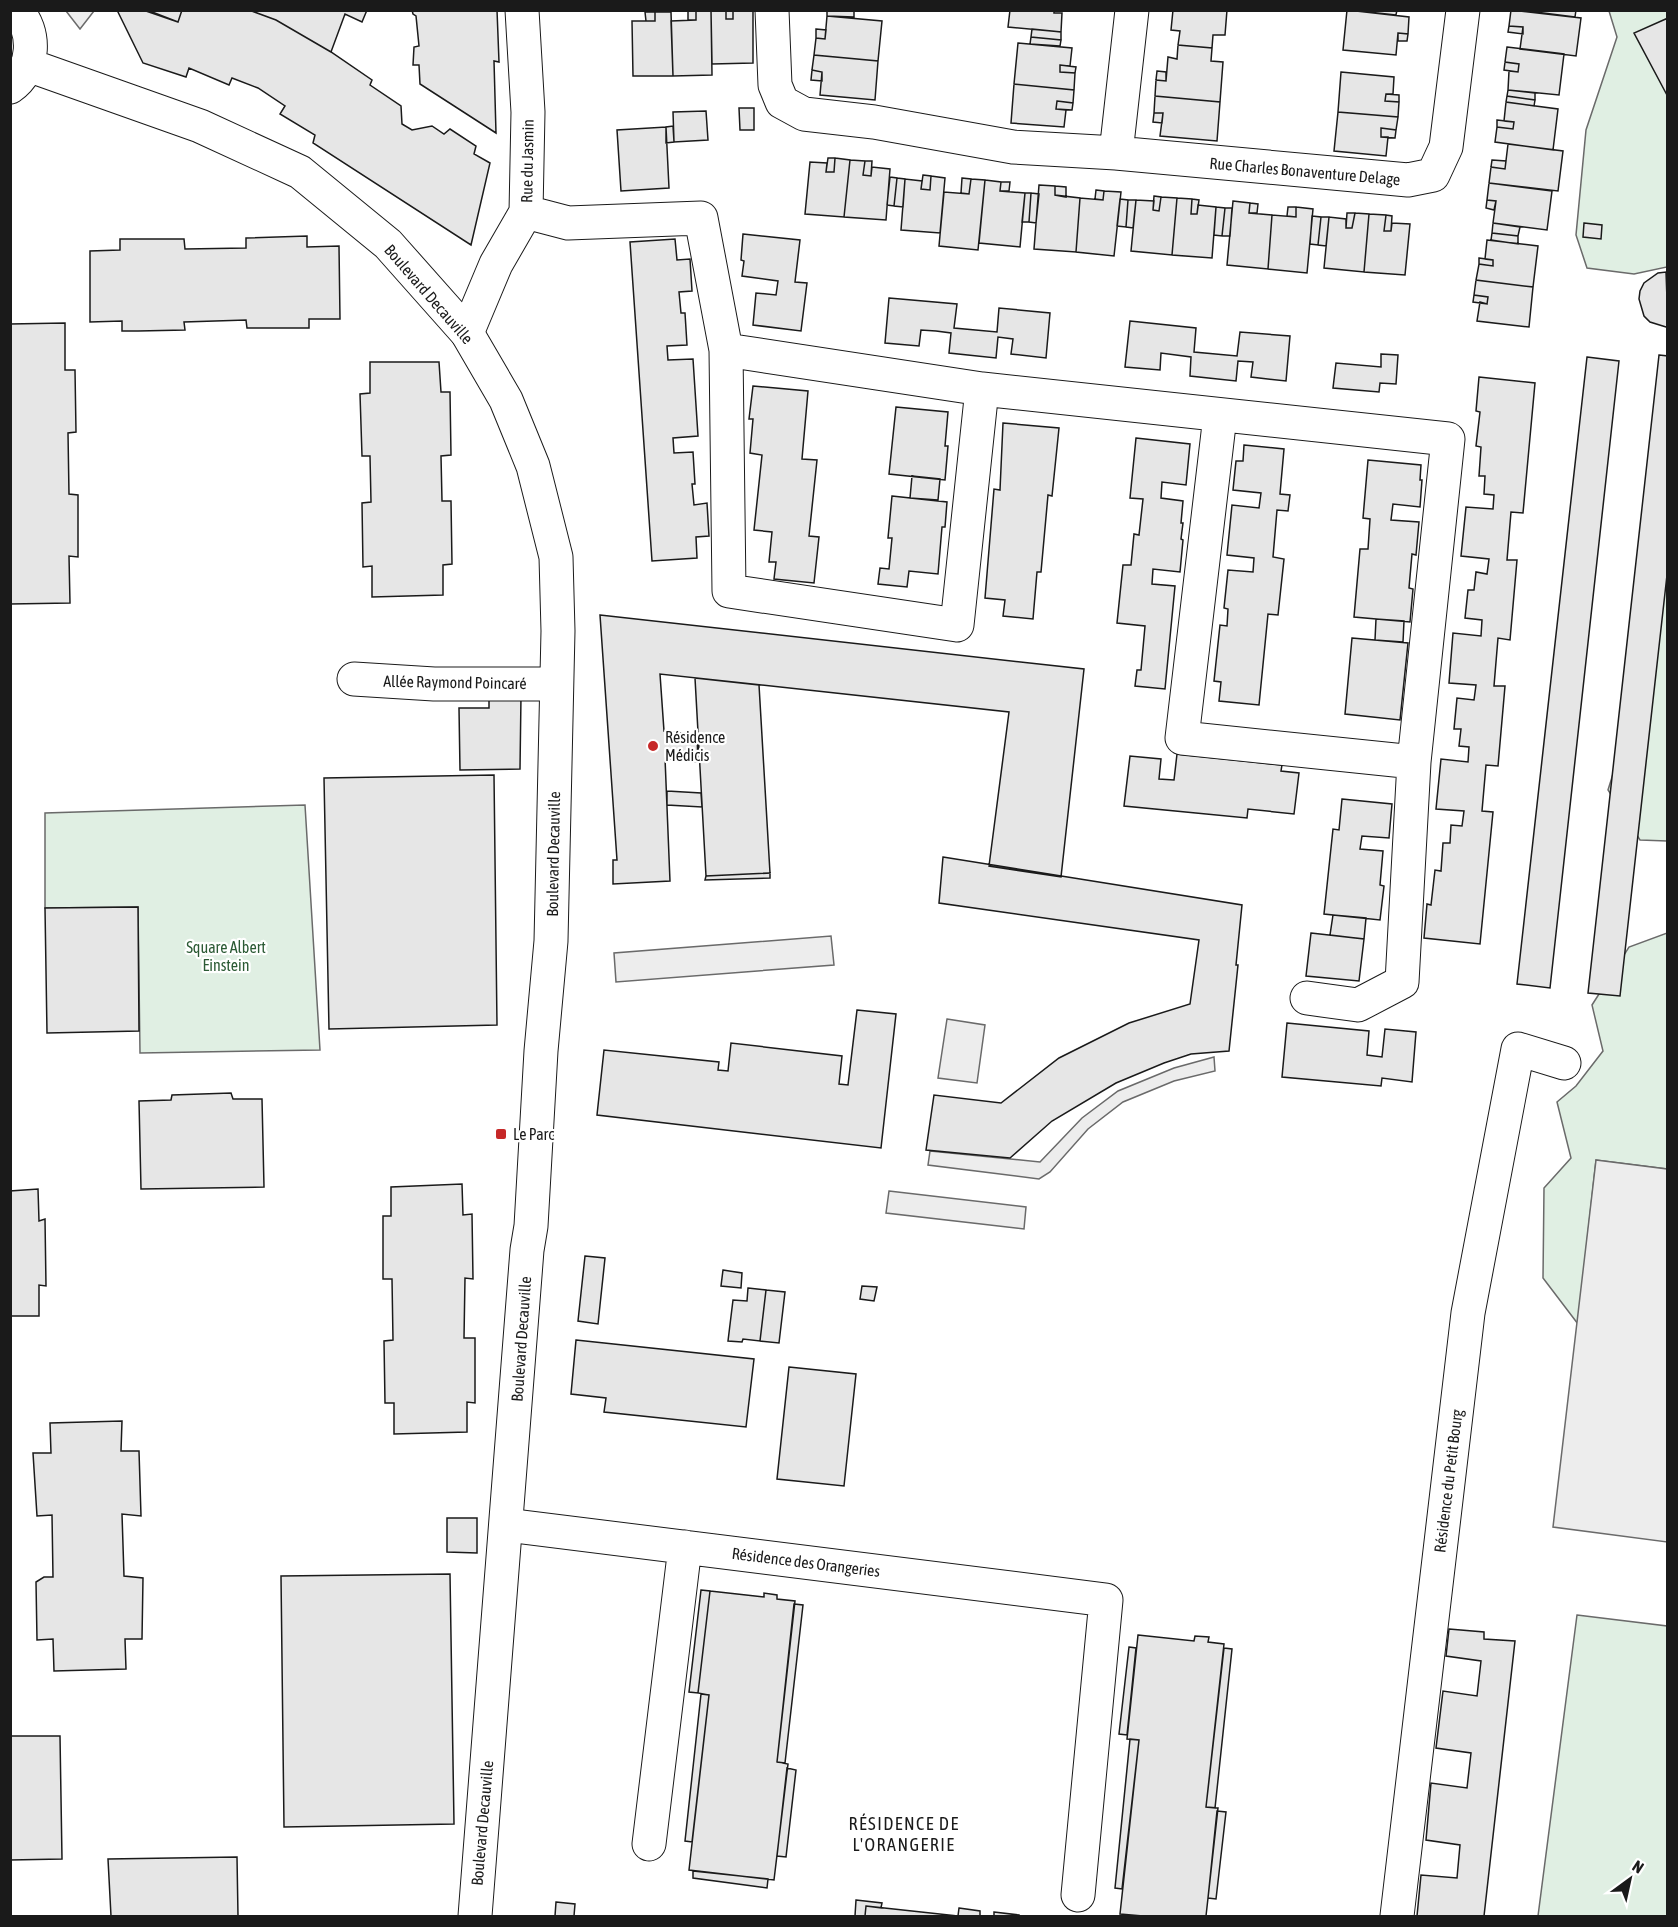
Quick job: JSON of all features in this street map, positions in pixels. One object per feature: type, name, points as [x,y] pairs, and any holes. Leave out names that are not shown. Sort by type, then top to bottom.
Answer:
[{"type":"street","points":[[16,10],[28,29],[31,47],[19,76]]},
{"type":"street","name":"Rue du Jasmin","points":[[467,333],[496,264],[526,212],[528,112],[522,10]]},
{"type":"street","name":"Rue Charles Bonaventure Delage","points":[[772,10],[775,86],[782,102],[804,114],[874,122],[1012,147],[1116,153],[1408,180],[1433,175],[1446,147],[1464,10]]},
{"type":"street","points":[[1116,153],[1132,10]]},
{"type":"street","name":"Boulevard Decauville","points":[[19,76],[200,126],[300,172],[388,244],[467,333],[506,400],[533,466],[556,557],[551,941],[541,1051],[531,1226],[527,1250],[475,1917]]},
{"type":"street","points":[[526,212],[568,223],[702,218],[726,350],[729,591],[957,625],[982,389]]},
{"type":"street","points":[[726,350],[982,389],[1448,439],[1414,762],[1402,982],[1358,1005],[1307,998]]},
{"type":"street","points":[[1220,416],[1182,738],[1414,762]]},
{"type":"street","name":"Allée Raymond Poincaré","points":[[354,679],[434,684],[556,684]]},
{"type":"street","name":"Résidence du Petit Bourg","points":[[1397,1917],[1468,1313],[1518,1049],[1564,1063]]},
{"type":"street","name":"Résidence des Orangeries","points":[[507,1524],[1106,1600],[1078,1895]]},
{"type":"street","points":[[649,1844],[685,1547]]},
{"type":"green space","points":[[1609,11],[1667,11],[1667,267],[1634,274],[1587,268],[1576,235],[1586,130],[1617,37]]},
{"type":"green space","points":[[1667,434],[1667,841],[1640,840],[1608,790],[1634,707]]},
{"type":"green space","name":"Square Albert Einstein","points":[[305,805],[320,1050],[140,1053],[138,907],[45,908],[45,813]]},
{"type":"green space","points":[[1667,933],[1667,1169],[1596,1160],[1578,1324],[1543,1278],[1544,1188],[1571,1158],[1557,1102],[1576,1086],[1603,1051],[1592,1005],[1629,947]]},
{"type":"green space","points":[[1577,1615],[1667,1626],[1667,1916],[1538,1916]]},
{"type":"shaded area","points":[[66,11],[94,11],[80,29]]},
{"type":"shaded area","points":[[831,936],[834,965],[616,982],[614,953]]},
{"type":"shaded area","points":[[947,1019],[985,1025],[977,1083],[938,1078]]},
{"type":"shaded area","points":[[1214,1057],[1215,1071],[1174,1081],[1123,1102],[1088,1129],[1050,1172],[1039,1179],[928,1165],[930,1151],[1040,1162],[1082,1118],[1118,1091],[1174,1068]]},
{"type":"shaded area","points":[[1596,1160],[1667,1169],[1667,1542],[1553,1527]]},
{"type":"shaded area","points":[[889,1191],[1026,1207],[1024,1229],[886,1213]]},
{"type":"building","points":[[117,10],[143,10],[178,22],[182,10],[249,10],[276,20],[331,52],[372,80],[370,85],[401,106],[402,124],[412,130],[432,126],[444,134],[450,129],[476,146],[474,154],[490,163],[471,245],[313,143],[315,135],[280,114],[285,106],[258,88],[232,78],[229,85],[189,68],[186,77],[143,63]]},
{"type":"building","points":[[147,10],[182,10],[178,22]]},
{"type":"building","points":[[249,10],[367,10],[362,22],[345,14],[331,52],[276,20]]},
{"type":"building","points":[[412,10],[497,10],[499,62],[494,61],[496,133],[420,84],[419,65],[413,65],[414,47],[419,46],[416,16]]},
{"type":"building","points":[[688,10],[696,10],[696,20],[688,20]]},
{"type":"building","points":[[696,10],[711,10],[712,75],[673,76],[671,21],[696,20]]},
{"type":"building","points":[[711,10],[726,10],[726,19],[733,19],[733,11],[753,11],[753,63],[712,64]]},
{"type":"building","points":[[726,10],[733,10],[733,19],[726,19]]},
{"type":"building","points":[[827,10],[854,11],[854,17],[827,16]]},
{"type":"building","points":[[1010,10],[1054,10],[1054,13],[1062,13],[1061,32],[1008,27]]},
{"type":"building","points":[[1173,10],[1227,10],[1225,35],[1213,35],[1212,48],[1178,45],[1180,31],[1171,30]]},
{"type":"building","points":[[1347,10],[1409,17],[1408,34],[1398,33],[1396,55],[1343,50]]},
{"type":"building","points":[[1350,10],[1397,10],[1396,15]]},
{"type":"building","points":[[1511,10],[1581,18],[1576,56],[1520,49],[1523,27],[1509,26]]},
{"type":"building","points":[[1521,10],[1576,10],[1575,17]]},
{"type":"building","points":[[645,12],[655,12],[655,21],[646,21]]},
{"type":"building","points":[[655,12],[671,12],[673,76],[633,76],[632,21],[655,21]]},
{"type":"building","points":[[827,16],[882,21],[878,61],[814,55],[816,38],[825,39]]},
{"type":"building","points":[[1668,18],[1668,97],[1634,33]]},
{"type":"building","points":[[1509,26],[1523,27],[1523,34],[1508,32]]},
{"type":"building","points":[[816,29],[826,30],[825,39],[816,38]]},
{"type":"building","points":[[1032,29],[1061,32],[1061,40],[1031,37]]},
{"type":"building","points":[[1398,33],[1408,34],[1407,41],[1398,41]]},
{"type":"building","points":[[1031,37],[1061,40],[1060,46],[1030,44]]},
{"type":"building","points":[[1018,43],[1072,48],[1070,66],[1060,65],[1060,72],[1075,73],[1074,90],[1014,84]]},
{"type":"building","points":[[1178,45],[1212,48],[1211,61],[1223,62],[1220,102],[1155,96],[1156,80],[1166,81],[1168,57],[1177,59]]},
{"type":"building","points":[[1507,47],[1564,54],[1559,95],[1508,90],[1509,71],[1518,72],[1519,64],[1505,62]]},
{"type":"building","points":[[814,55],[878,61],[875,100],[820,95],[822,72],[812,70]]},
{"type":"building","points":[[1505,62],[1519,64],[1518,72],[1504,70]]},
{"type":"building","points":[[1060,65],[1076,67],[1075,73],[1060,72]]},
{"type":"building","points":[[812,70],[822,72],[822,81],[811,80]]},
{"type":"building","points":[[1157,71],[1166,72],[1166,81],[1156,80]]},
{"type":"building","points":[[1341,72],[1394,77],[1393,94],[1386,94],[1385,101],[1399,102],[1398,117],[1338,112]]},
{"type":"building","points":[[1014,84],[1074,90],[1073,103],[1057,101],[1056,109],[1066,110],[1064,127],[1011,123]]},
{"type":"building","points":[[1508,90],[1535,93],[1535,100],[1507,96]]},
{"type":"building","points":[[1386,94],[1399,95],[1399,102],[1385,101]]},
{"type":"building","points":[[1155,96],[1220,102],[1217,141],[1160,136],[1163,113],[1154,113]]},
{"type":"building","points":[[1507,96],[1535,100],[1534,106],[1506,102]]},
{"type":"building","points":[[1057,101],[1073,103],[1072,110],[1056,109]]},
{"type":"building","points":[[1506,102],[1558,109],[1553,150],[1495,142],[1497,127],[1513,129],[1514,122],[1504,121]]},
{"type":"building","points":[[739,108],[754,108],[754,130],[740,130]]},
{"type":"building","points":[[706,111],[708,140],[674,142],[673,112]]},
{"type":"building","points":[[1338,112],[1398,117],[1396,130],[1381,128],[1381,137],[1388,137],[1386,156],[1334,151]]},
{"type":"building","points":[[1154,113],[1163,113],[1162,123],[1153,122]]},
{"type":"building","points":[[1497,120],[1514,122],[1513,129],[1497,127]]},
{"type":"building","points":[[673,126],[674,142],[666,143],[666,127]]},
{"type":"building","points":[[666,127],[669,188],[621,191],[617,130]]},
{"type":"building","points":[[1381,128],[1396,130],[1395,138],[1381,137]]},
{"type":"building","points":[[1508,144],[1563,151],[1558,191],[1489,183],[1491,167],[1505,169]]},
{"type":"building","points":[[828,158],[835,158],[834,172],[826,172]]},
{"type":"building","points":[[835,158],[850,160],[844,217],[805,214],[810,162],[827,163],[826,172],[834,172]]},
{"type":"building","points":[[850,160],[865,161],[863,175],[871,176],[872,167],[890,169],[886,220],[844,217]]},
{"type":"building","points":[[1492,160],[1506,161],[1505,169],[1491,167]]},
{"type":"building","points":[[865,161],[872,161],[871,176],[863,175]]},
{"type":"building","points":[[923,175],[931,176],[930,190],[921,189]]},
{"type":"building","points":[[931,176],[945,178],[940,233],[901,230],[905,179],[922,181],[921,189],[930,190]]},
{"type":"building","points":[[890,177],[897,178],[894,206],[887,205]]},
{"type":"building","points":[[897,178],[905,179],[903,207],[894,206]]},
{"type":"building","points":[[962,178],[971,179],[969,194],[961,193]]},
{"type":"building","points":[[971,179],[985,180],[978,250],[939,246],[944,192],[969,194]]},
{"type":"building","points":[[985,180],[1001,182],[1000,191],[1025,193],[1020,247],[979,243]]},
{"type":"building","points":[[1001,182],[1010,182],[1009,191],[1000,191]]},
{"type":"building","points":[[1489,183],[1552,191],[1547,230],[1493,223],[1496,201],[1487,200]]},
{"type":"building","points":[[1039,185],[1055,186],[1055,195],[1080,198],[1076,252],[1034,249]]},
{"type":"building","points":[[1055,186],[1066,187],[1066,197],[1055,195]]},
{"type":"building","points":[[1096,190],[1104,191],[1103,200],[1095,199]]},
{"type":"building","points":[[1104,191],[1121,192],[1114,256],[1076,252],[1080,198],[1103,200]]},
{"type":"building","points":[[1025,193],[1031,193],[1029,222],[1022,222]]},
{"type":"building","points":[[1031,193],[1039,194],[1036,223],[1029,222]]},
{"type":"building","points":[[1154,196],[1161,197],[1159,211],[1153,210]]},
{"type":"building","points":[[1161,197],[1177,198],[1172,255],[1131,251],[1136,200],[1154,201],[1153,210],[1159,211]]},
{"type":"building","points":[[1177,198],[1192,199],[1191,214],[1197,214],[1198,205],[1216,207],[1212,258],[1172,255]]},
{"type":"building","points":[[1120,199],[1128,200],[1126,227],[1117,226]]},
{"type":"building","points":[[1192,199],[1199,200],[1197,214],[1191,214]]},
{"type":"building","points":[[1128,200],[1136,200],[1133,228],[1126,227]]},
{"type":"building","points":[[1487,200],[1496,201],[1494,210],[1486,208]]},
{"type":"building","points":[[1233,201],[1250,203],[1249,213],[1272,215],[1268,269],[1227,265]]},
{"type":"building","points":[[1250,203],[1258,204],[1257,213],[1249,213]]},
{"type":"building","points":[[1216,207],[1225,208],[1222,236],[1214,235]]},
{"type":"building","points":[[1288,207],[1296,207],[1296,217],[1287,216]]},
{"type":"building","points":[[1296,207],[1313,209],[1307,273],[1268,269],[1272,215],[1296,217]]},
{"type":"building","points":[[1225,208],[1232,208],[1230,236],[1222,236]]},
{"type":"building","points":[[1347,213],[1355,213],[1352,228],[1346,228]]},
{"type":"building","points":[[1355,213],[1369,214],[1364,272],[1324,268],[1329,217],[1346,219],[1346,228],[1352,228]]},
{"type":"building","points":[[1369,214],[1386,215],[1384,231],[1391,231],[1392,223],[1410,224],[1405,275],[1364,272]]},
{"type":"building","points":[[1386,215],[1392,216],[1391,231],[1384,231]]},
{"type":"building","points":[[1312,216],[1321,217],[1318,245],[1310,244]]},
{"type":"building","points":[[1321,217],[1329,217],[1326,246],[1318,245]]},
{"type":"building","points":[[1493,223],[1520,227],[1518,236],[1492,233]]},
{"type":"building","points":[[1584,223],[1602,225],[1601,239],[1583,237]]},
{"type":"building","points":[[1492,233],[1518,236],[1518,244],[1491,240]]},
{"type":"building","points":[[743,234],[800,240],[795,282],[807,283],[801,331],[753,325],[756,293],[776,295],[778,281],[742,276]]},
{"type":"building","points":[[307,236],[307,247],[339,246],[340,319],[309,319],[309,328],[247,328],[246,320],[184,322],[185,330],[138,331],[122,331],[122,321],[90,322],[90,251],[120,250],[120,239],[184,239],[185,249],[246,248],[246,238]]},
{"type":"building","points":[[675,239],[677,260],[690,259],[692,291],[679,292],[681,313],[685,313],[687,345],[667,346],[668,360],[693,359],[698,436],[673,438],[674,453],[693,452],[694,505],[707,503],[709,536],[696,537],[697,558],[652,561],[630,242]]},
{"type":"building","points":[[1487,240],[1538,246],[1533,287],[1476,280],[1479,264],[1493,266],[1493,260],[1485,259]]},
{"type":"building","points":[[1479,258],[1493,260],[1493,266],[1479,264]]},
{"type":"building","points":[[1666,272],[1668,327],[1650,322],[1644,316],[1639,299],[1644,283],[1658,273]]},
{"type":"building","points":[[1476,280],[1533,287],[1529,327],[1477,321],[1480,302],[1487,304],[1488,297],[1474,295]]},
{"type":"building","points":[[1474,295],[1488,297],[1487,304],[1473,302]]},
{"type":"building","points":[[889,298],[957,304],[954,328],[997,332],[999,308],[1050,313],[1046,358],[1011,354],[1013,339],[998,337],[996,358],[949,353],[951,333],[936,331],[921,330],[919,346],[885,343]]},
{"type":"building","points":[[1130,321],[1196,328],[1194,352],[1237,356],[1240,332],[1290,336],[1286,381],[1251,377],[1253,362],[1238,361],[1236,381],[1190,376],[1191,357],[1161,353],[1160,370],[1125,367]]},
{"type":"building","points":[[65,323],[65,370],[75,370],[76,432],[68,433],[69,494],[78,495],[78,557],[69,556],[70,603],[10,604],[10,324]]},
{"type":"building","points":[[1381,354],[1398,355],[1396,384],[1380,383],[1379,392],[1333,388],[1336,363],[1381,367]]},
{"type":"building","points":[[1659,355],[1668,356],[1668,566],[1620,996],[1588,993]]},
{"type":"building","points":[[1587,357],[1619,361],[1550,988],[1517,984]]},
{"type":"building","points":[[370,362],[439,362],[441,392],[450,392],[451,455],[441,456],[442,501],[451,501],[452,564],[443,565],[443,595],[372,597],[372,566],[363,567],[362,503],[371,502],[370,456],[362,456],[360,394],[370,393]]},
{"type":"building","points":[[1479,377],[1535,383],[1523,513],[1511,512],[1507,560],[1517,560],[1510,640],[1498,638],[1494,686],[1505,686],[1498,766],[1486,765],[1482,811],[1493,812],[1480,944],[1424,938],[1427,904],[1431,905],[1435,870],[1441,871],[1443,843],[1450,843],[1451,825],[1462,826],[1464,811],[1436,809],[1441,759],[1468,762],[1469,747],[1459,746],[1461,729],[1454,729],[1457,698],[1474,700],[1476,685],[1449,683],[1453,633],[1481,636],[1482,620],[1465,618],[1468,590],[1474,590],[1476,572],[1487,574],[1489,559],[1461,556],[1466,507],[1493,509],[1494,495],[1484,494],[1485,476],[1479,476],[1481,447],[1476,446],[1480,412],[1476,411]]},
{"type":"building","points":[[753,386],[808,391],[802,459],[817,460],[809,536],[819,537],[814,583],[774,579],[776,562],[769,562],[772,532],[754,530],[762,455],[750,453],[753,419],[749,419]]},
{"type":"building","points":[[896,407],[948,412],[945,480],[889,474]]},
{"type":"building","points":[[1003,423],[1059,428],[1052,496],[1048,495],[1041,572],[1037,572],[1033,619],[1003,616],[1005,600],[985,598],[994,489],[1000,490]]},
{"type":"building","points":[[1136,438],[1190,444],[1186,485],[1162,482],[1161,498],[1183,501],[1180,572],[1153,569],[1152,584],[1175,586],[1165,689],[1135,686],[1137,670],[1141,670],[1145,626],[1117,623],[1123,565],[1131,565],[1134,534],[1139,535],[1143,499],[1130,498]]},
{"type":"building","points":[[1244,445],[1284,449],[1280,494],[1290,495],[1288,511],[1277,510],[1273,557],[1284,559],[1278,615],[1268,614],[1259,705],[1219,701],[1221,682],[1214,681],[1220,625],[1227,626],[1228,609],[1224,608],[1228,570],[1253,572],[1254,558],[1227,555],[1232,505],[1259,508],[1261,493],[1233,490],[1236,461],[1243,461]]},
{"type":"building","points":[[1368,460],[1421,465],[1420,507],[1393,504],[1391,520],[1419,522],[1416,555],[1412,554],[1409,588],[1413,589],[1410,622],[1354,617],[1360,549],[1368,549],[1370,519],[1363,518]]},
{"type":"building","points":[[912,476],[940,479],[938,500],[910,498]]},
{"type":"building","points":[[892,496],[947,502],[945,527],[942,527],[938,574],[909,571],[907,587],[878,584],[880,568],[889,569],[892,538],[888,538]]},
{"type":"building","name":"Résidence Médicis","points":[[600,615],[1084,669],[1061,877],[989,866],[1009,712],[660,674],[664,731],[697,735],[698,762],[665,758],[670,881],[613,884],[613,860],[617,860]]},
{"type":"building","points":[[1376,619],[1404,621],[1403,642],[1375,640]]},
{"type":"building","points":[[1352,638],[1408,643],[1400,720],[1345,714]]},
{"type":"building","points":[[695,678],[759,685],[770,873],[706,876]]},
{"type":"building","points":[[521,696],[520,769],[460,770],[459,708],[489,708],[489,697]]},
{"type":"building","points":[[1177,754],[1282,765],[1281,771],[1299,773],[1294,814],[1248,809],[1247,818],[1124,806],[1130,756],[1161,759],[1159,779],[1174,780]]},
{"type":"building","points":[[494,775],[497,1025],[329,1029],[324,778]]},
{"type":"building","points":[[667,791],[701,793],[702,807],[667,805]]},
{"type":"building","points":[[1342,799],[1392,804],[1389,838],[1362,836],[1360,849],[1383,851],[1380,885],[1384,886],[1380,920],[1324,914],[1333,829],[1339,830]]},
{"type":"building","points":[[943,857],[1242,905],[1229,1051],[1191,1054],[1116,1083],[1052,1121],[1010,1158],[926,1150],[934,1095],[1001,1103],[1059,1058],[1129,1023],[1190,1004],[1199,940],[939,903]]},
{"type":"building","points":[[770,873],[770,878],[705,880],[706,876]]},
{"type":"building","points":[[138,907],[139,1031],[47,1033],[45,908]]},
{"type":"building","points":[[1333,915],[1366,918],[1364,939],[1330,935]]},
{"type":"building","points":[[1311,933],[1364,939],[1359,981],[1306,976]]},
{"type":"building","points":[[857,1010],[896,1014],[881,1148],[597,1115],[604,1050],[719,1062],[718,1070],[728,1071],[731,1043],[842,1056],[839,1084],[848,1085]]},
{"type":"building","points":[[1287,1023],[1369,1031],[1367,1055],[1382,1057],[1385,1029],[1416,1032],[1412,1082],[1382,1078],[1381,1086],[1282,1077]]},
{"type":"building","points":[[231,1093],[233,1099],[262,1099],[264,1187],[141,1189],[139,1101],[171,1100],[172,1095]]},
{"type":"building","points":[[462,1184],[463,1215],[472,1214],[473,1279],[465,1278],[464,1338],[475,1338],[475,1403],[467,1402],[467,1432],[394,1434],[394,1403],[385,1403],[384,1341],[393,1340],[392,1279],[383,1279],[383,1216],[391,1216],[391,1187]]},
{"type":"building","points":[[38,1189],[39,1221],[45,1219],[46,1286],[39,1285],[39,1316],[10,1316],[10,1191]]},
{"type":"building","points":[[585,1256],[605,1258],[598,1324],[578,1321]]},
{"type":"building","points":[[723,1270],[742,1273],[741,1288],[721,1286]]},
{"type":"building","points":[[862,1286],[877,1287],[874,1301],[860,1299]]},
{"type":"building","points":[[748,1288],[766,1290],[760,1341],[743,1339],[742,1342],[728,1341],[733,1300],[747,1301]]},
{"type":"building","points":[[766,1290],[785,1292],[779,1343],[760,1341]]},
{"type":"building","points":[[576,1340],[754,1359],[746,1427],[604,1412],[606,1398],[571,1394]]},
{"type":"building","points":[[789,1367],[856,1374],[844,1486],[777,1479]]},
{"type":"building","points":[[122,1421],[121,1451],[139,1451],[141,1516],[122,1514],[124,1576],[143,1578],[142,1639],[125,1639],[126,1669],[54,1671],[53,1639],[37,1640],[36,1582],[44,1577],[53,1577],[52,1515],[37,1516],[33,1453],[51,1453],[50,1423]]},
{"type":"building","points":[[447,1518],[477,1518],[477,1553],[447,1552]]},
{"type":"building","points":[[450,1574],[454,1824],[284,1827],[281,1576]]},
{"type":"building","points":[[701,1590],[710,1591],[698,1693],[689,1692]]},
{"type":"building","points":[[710,1591],[764,1597],[764,1593],[777,1595],[777,1599],[795,1601],[777,1762],[788,1764],[774,1880],[689,1870],[709,1695],[698,1693]]},
{"type":"building","points":[[794,1604],[803,1605],[785,1763],[777,1762]]},
{"type":"building","points":[[1449,1629],[1484,1632],[1484,1639],[1515,1641],[1484,1916],[1417,1916],[1421,1875],[1457,1878],[1460,1845],[1426,1840],[1431,1783],[1467,1788],[1471,1753],[1436,1748],[1443,1691],[1477,1696],[1481,1661],[1446,1656]]},
{"type":"building","points":[[1138,1635],[1194,1641],[1195,1636],[1209,1637],[1208,1642],[1224,1644],[1206,1807],[1218,1808],[1206,1916],[1120,1914],[1139,1740],[1127,1739]]},
{"type":"building","points":[[1129,1647],[1136,1648],[1127,1735],[1119,1734]]},
{"type":"building","points":[[1224,1648],[1232,1649],[1215,1808],[1206,1807]]},
{"type":"building","points":[[701,1694],[709,1695],[692,1842],[685,1841]]},
{"type":"building","points":[[10,1736],[60,1736],[62,1859],[10,1860]]},
{"type":"building","points":[[1130,1739],[1139,1740],[1122,1889],[1115,1888]]},
{"type":"building","points":[[787,1768],[796,1770],[786,1857],[777,1856]]},
{"type":"building","points":[[1217,1811],[1226,1812],[1216,1899],[1208,1898]]},
{"type":"building","points":[[237,1857],[238,1916],[111,1916],[108,1859]]},
{"type":"building","points":[[693,1871],[768,1879],[767,1888],[693,1878]]},
{"type":"building","points":[[856,1900],[882,1903],[881,1908],[866,1906],[865,1916],[855,1916]]},
{"type":"building","points":[[556,1902],[575,1904],[574,1916],[555,1916]]},
{"type":"building","points":[[866,1906],[958,1916],[865,1916]]},
{"type":"building","points":[[959,1908],[980,1911],[980,1916],[958,1916]]},
{"type":"building","points":[[994,1912],[1019,1915],[1019,1916],[994,1916]]},
{"type":"place","name":"Résidence Médicis","points":[[653,746]]},
{"type":"place","name":"Le Parc","points":[[501,1134]]},
{"type":"district","name":"RÉSIDENCE DE L'ORANGERIE","points":[[904,1833]]}]
